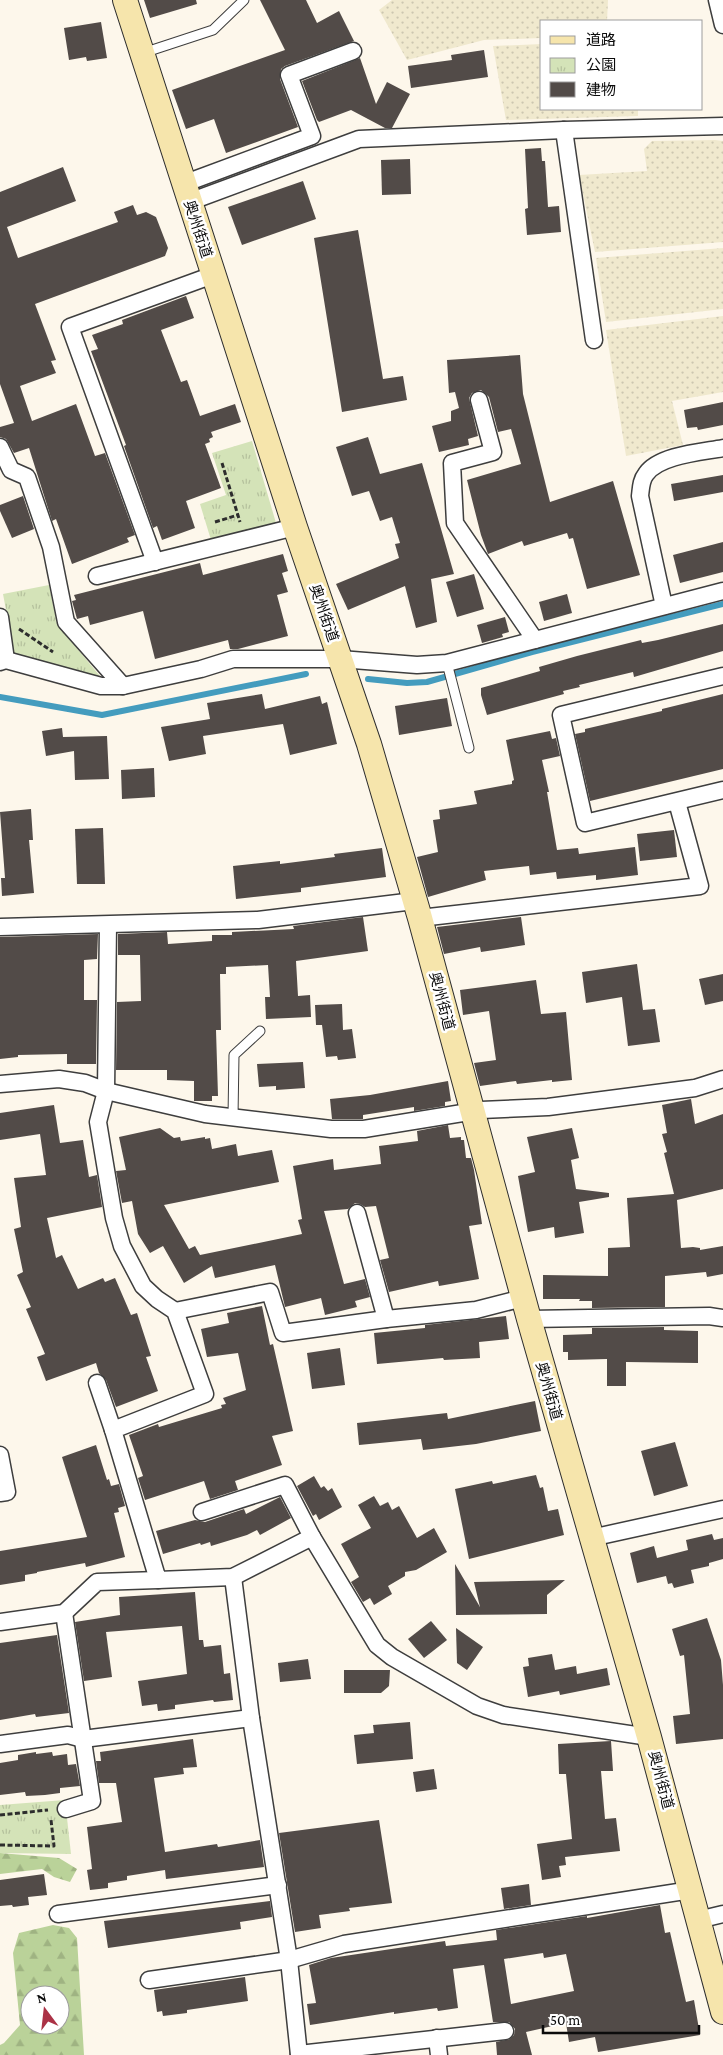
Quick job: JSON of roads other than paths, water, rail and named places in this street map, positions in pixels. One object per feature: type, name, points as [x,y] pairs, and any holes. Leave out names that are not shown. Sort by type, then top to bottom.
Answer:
[{"type":"main road","name":"奥州街道","points":[[125,0],[295,527],[369,744],[417,910],[526,1308],[649,1738],[723,2012]]},
{"type":"street","points":[[716,0],[723,25]]},
{"type":"street","points":[[186,193],[312,136],[288,75],[353,51]]},
{"type":"street","points":[[186,193],[359,139],[564,130],[723,126]]},
{"type":"street","points":[[564,130],[594,340]]},
{"type":"street","points":[[155,562],[70,327],[213,274]]},
{"type":"street","points":[[479,400],[492,452],[452,463],[455,523],[535,640]]},
{"type":"street","points":[[0,446],[11,470],[27,477],[51,548],[66,622],[123,686]]},
{"type":"street","points":[[664,606],[640,496],[641,484],[646,474],[654,465],[668,459],[723,448]]},
{"type":"street","points":[[97,576],[295,527]]},
{"type":"street","points":[[0,617],[3,661],[101,686],[123,686],[233,660],[340,659],[417,665],[447,663],[723,591]]},
{"type":"street","points":[[723,676],[561,715],[585,823],[723,790]]},
{"type":"street","points":[[0,927],[258,920],[417,910],[700,886],[677,802]]},
{"type":"street","points":[[108,925],[106,1091],[98,1122],[114,1218],[122,1246],[143,1286],[157,1299],[175,1311],[205,1394],[112,1430]]},
{"type":"street","points":[[0,1084],[59,1079],[85,1083],[106,1091],[205,1114],[331,1130],[364,1128],[472,1112],[548,1107],[695,1088],[723,1079]]},
{"type":"street","points":[[358,1213],[386,1319]]},
{"type":"street","points":[[175,1311],[270,1292],[283,1334],[386,1319],[476,1310],[526,1308],[723,1318]]},
{"type":"street","points":[[97,1383],[158,1580]]},
{"type":"street","points":[[0,1455],[7,1492],[0,1493]]},
{"type":"street","points":[[202,1512],[285,1485],[312,1537],[377,1645],[392,1657],[477,1706],[503,1715],[649,1738]]},
{"type":"street","points":[[591,1538],[723,1509]]},
{"type":"street","points":[[0,1622],[64,1613],[98,1582],[233,1578],[312,1537]]},
{"type":"street","points":[[233,1578],[251,1718],[289,1960],[299,2054],[505,2031]]},
{"type":"street","points":[[58,1809],[92,1801],[64,1613]]},
{"type":"street","points":[[0,1744],[68,1735],[83,1739],[251,1718]]},
{"type":"street","points":[[58,1914],[278,1885]]},
{"type":"street","points":[[149,1980],[289,1960],[344,1944],[691,1890]]},
{"type":"street","points":[[698,1920],[723,1914]]},
{"type":"street","points":[[437,2038],[439,2055]]},
{"type":"lane","points":[[141,53],[213,30],[244,0]]},
{"type":"lane","points":[[447,663],[469,748]]},
{"type":"lane","points":[[233,1117],[234,1055],[260,1031]]},
{"type":"waterway","points":[[368,679],[407,683],[427,682],[532,652],[723,604]]},
{"type":"waterway","points":[[0,697],[102,715],[306,674]]}]
